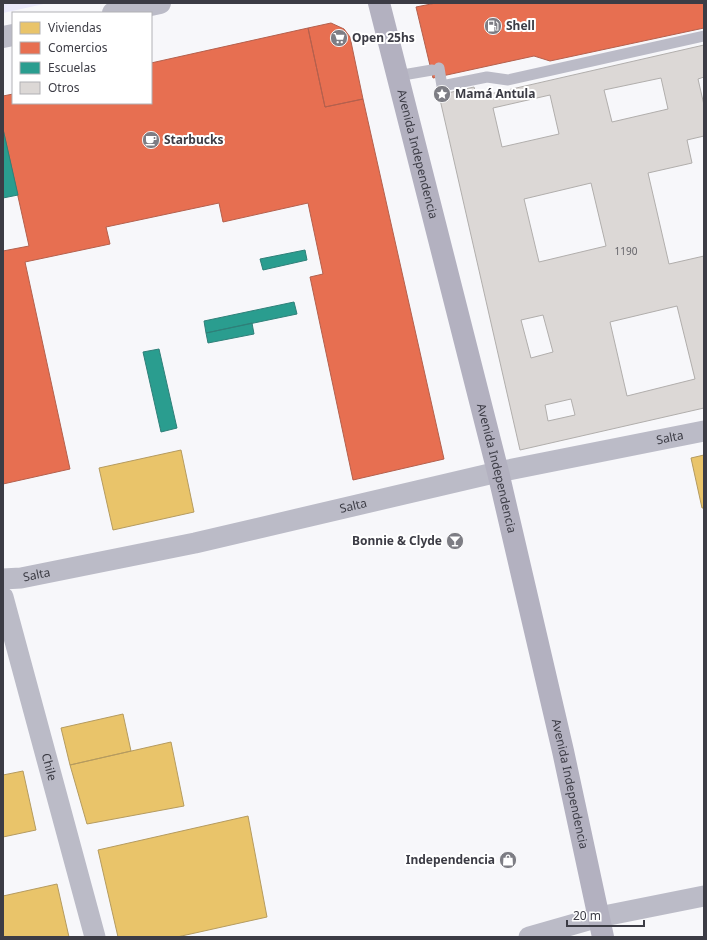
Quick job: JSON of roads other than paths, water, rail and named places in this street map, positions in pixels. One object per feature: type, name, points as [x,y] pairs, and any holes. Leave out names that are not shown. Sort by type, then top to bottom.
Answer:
[{"type":"main road","name":"Avenida Independencia","points":[[379,3],[498,472],[601,927]]},
{"type":"street","points":[[119,12],[160,3]]},
{"type":"street","name":"Salta","points":[[3,579],[21,578],[195,543],[498,472],[704,431]]},
{"type":"street","name":"Chile","points":[[3,597],[96,937]]},
{"type":"street","points":[[529,937],[601,927],[704,896]]},
{"type":"lane","points":[[397,76],[435,69],[442,86],[487,77],[508,80],[704,36]]},
{"type":"place","name":"Shell","points":[[493,26]]},
{"type":"place","name":"Open 25hs","points":[[339,38]]},
{"type":"place","name":"Mamá Antula","points":[[442,94]]},
{"type":"place","name":"Starbucks","points":[[151,140]]},
{"type":"place","name":"Bonnie & Clyde","points":[[455,541]]},
{"type":"place","name":"Independencia","points":[[508,860]]}]
